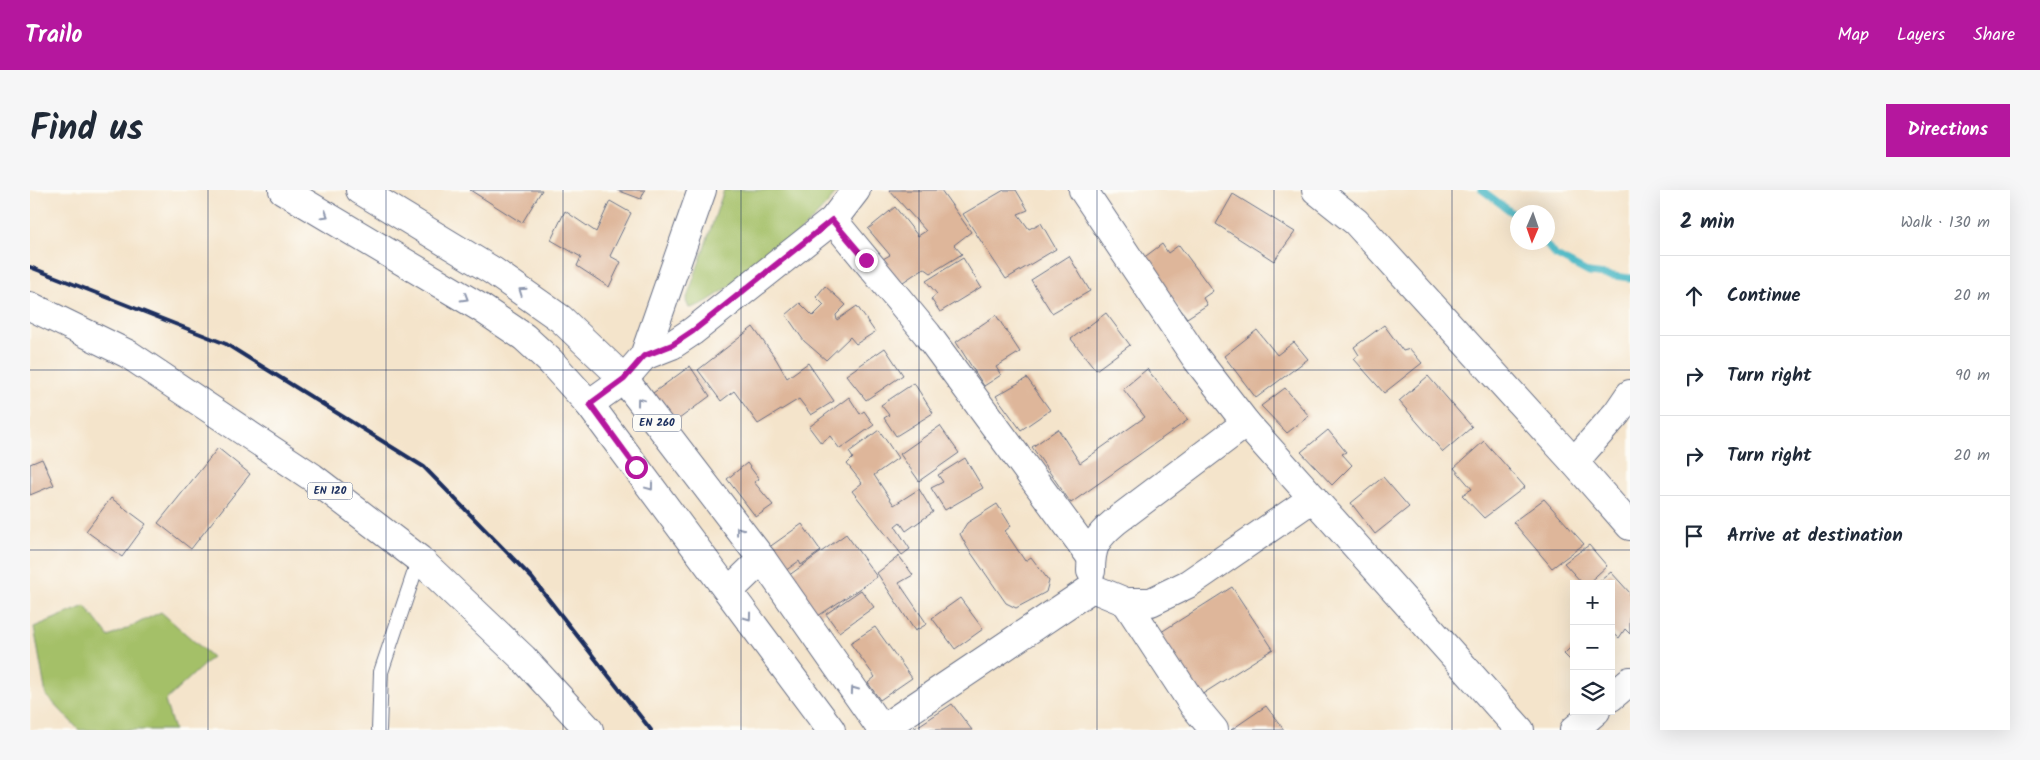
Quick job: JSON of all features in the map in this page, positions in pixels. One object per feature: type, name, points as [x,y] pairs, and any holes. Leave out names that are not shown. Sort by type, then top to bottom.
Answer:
[{"type":"street","points":[[283,190],[481,308],[524,337],[550,361],[590,404],[831,730]]},
{"type":"street","name":"EN 260","points":[[360,190],[493,270],[554,313],[624,379],[762,559],[882,730]]},
{"type":"street","points":[[590,404],[624,379],[644,356],[702,190]]},
{"type":"street","points":[[644,356],[672,345],[693,331],[832,220],[856,190]]},
{"type":"street","points":[[1083,190],[1196,357],[1246,423],[1520,730]]},
{"type":"street","points":[[1316,190],[1356,222],[1630,526]]},
{"type":"street","points":[[832,220],[927,334],[1091,557]]},
{"type":"street","name":"EN 120","points":[[30,306],[128,354],[312,477],[419,559],[523,658],[589,730]]},
{"type":"street","points":[[1574,462],[1617,413],[1630,394]]},
{"type":"street","points":[[1092,588],[1091,557],[1099,535],[1246,423]]},
{"type":"street","points":[[1092,588],[1126,602],[1150,602],[1188,584],[1313,498]]},
{"type":"street","points":[[729,591],[762,559]]},
{"type":"street","points":[[882,730],[1092,588]]},
{"type":"street","points":[[1126,602],[1194,706],[1214,730]]},
{"type":"street","points":[[1615,694],[1630,681]]},
{"type":"street","points":[[1574,730],[1591,715]]},
{"type":"lane","points":[[379,730],[380,672],[419,559]]},
{"type":"green space","points":[[724,190],[839,190],[799,233],[755,270],[711,299],[689,308],[686,301]]},
{"type":"green space","points":[[85,606],[109,637],[161,612],[212,657],[165,701],[174,730],[79,730],[46,695],[34,627]]},
{"type":"building","points":[[470,190],[542,190],[522,223]]},
{"type":"building","points":[[617,190],[645,190],[641,199]]},
{"type":"building","points":[[889,190],[941,190],[971,232],[954,245],[962,254],[931,273],[924,268],[900,284],[881,260],[890,255],[868,229],[895,207],[918,236],[926,231]]},
{"type":"building","points":[[1004,190],[1016,190],[1028,210],[1018,214],[1029,229],[1041,223],[1056,249],[1006,279],[963,214]]},
{"type":"building","points":[[1233,194],[1295,232],[1274,261],[1216,224]]},
{"type":"building","points":[[610,201],[631,213],[610,256],[621,262],[609,287],[577,266],[581,257],[551,240],[565,211],[596,232]]},
{"type":"building","points":[[1162,244],[1168,253],[1179,245],[1213,291],[1203,298],[1207,305],[1187,318],[1142,259]]},
{"type":"building","points":[[1069,256],[1090,291],[1052,313],[1031,280]]},
{"type":"building","points":[[963,258],[981,287],[940,312],[931,299],[937,294],[926,281]]},
{"type":"building","points":[[825,286],[846,305],[836,315],[837,320],[857,306],[875,332],[856,344],[850,337],[826,360],[804,341],[786,315],[800,303],[813,316],[824,305],[816,297]]},
{"type":"building","points":[[1106,313],[1130,345],[1096,370],[1071,339]]},
{"type":"building","points":[[996,315],[1020,352],[996,367],[1001,375],[984,386],[956,342]]},
{"type":"building","points":[[1384,325],[1403,351],[1410,349],[1422,363],[1384,393],[1354,359],[1359,355],[1354,347]]},
{"type":"building","points":[[753,327],[787,378],[808,363],[834,401],[811,415],[799,399],[758,424],[734,391],[721,401],[698,370]]},
{"type":"building","points":[[1257,330],[1277,355],[1294,342],[1308,359],[1256,398],[1224,356]]},
{"type":"building","points":[[885,348],[903,375],[866,400],[846,375]]},
{"type":"building","points":[[690,366],[710,396],[671,425],[653,399],[653,393]]},
{"type":"building","points":[[1147,369],[1188,420],[1071,503],[1032,447],[1058,429],[1080,463],[1145,417],[1123,389]]},
{"type":"building","points":[[1428,376],[1472,427],[1443,452],[1399,401]]},
{"type":"building","points":[[1027,378],[1050,410],[1021,430],[996,396]]},
{"type":"building","points":[[914,383],[933,413],[896,436],[884,418],[889,415],[881,405]]},
{"type":"building","points":[[1285,388],[1309,416],[1287,433],[1261,406]]},
{"type":"building","points":[[849,397],[860,414],[864,411],[874,425],[840,449],[830,436],[821,443],[809,427]]},
{"type":"building","points":[[940,426],[959,453],[919,481],[900,454]]},
{"type":"building","points":[[879,430],[898,458],[874,475],[894,505],[919,489],[933,512],[906,531],[900,522],[895,526],[910,549],[902,555],[852,491],[862,483],[847,464],[853,458],[849,452]]},
{"type":"building","points":[[1328,430],[1346,452],[1342,454],[1352,465],[1332,485],[1301,452]]},
{"type":"building","points":[[1484,441],[1525,487],[1484,518],[1462,495],[1472,489],[1454,468]]},
{"type":"building","points":[[218,448],[250,474],[191,549],[158,523]]},
{"type":"building","points":[[965,458],[983,488],[945,510],[931,488],[943,482],[938,475]]},
{"type":"building","points":[[42,459],[54,485],[30,495],[30,464]]},
{"type":"building","points":[[747,463],[759,479],[754,482],[773,505],[756,517],[727,479]]},
{"type":"building","points":[[1383,477],[1409,507],[1375,534],[1351,503]]},
{"type":"building","points":[[111,498],[146,524],[122,557],[86,531]]},
{"type":"building","points":[[1544,499],[1584,544],[1552,568],[1513,522]]},
{"type":"building","points":[[997,504],[1011,526],[1005,531],[1025,561],[1031,557],[1049,581],[1046,592],[1016,608],[1006,603],[960,534],[967,523]]},
{"type":"building","points":[[802,524],[821,551],[801,565],[799,561],[785,571],[768,548]]},
{"type":"building","points":[[846,534],[877,577],[818,616],[788,576]]},
{"type":"building","points":[[1589,545],[1607,566],[1591,580],[1579,580],[1564,563]]},
{"type":"building","points":[[899,556],[913,575],[899,583],[927,624],[915,631],[877,573]]},
{"type":"building","points":[[1611,572],[1630,593],[1630,634],[1625,629],[1619,638],[1615,634],[1615,580],[1601,580]]},
{"type":"building","points":[[1232,587],[1273,649],[1201,695],[1158,634]]},
{"type":"building","points":[[861,590],[874,607],[839,632],[826,614]]},
{"type":"building","points":[[960,598],[983,629],[955,649],[932,618]]},
{"type":"building","points":[[875,627],[912,678],[880,700],[868,683],[875,677],[850,643]]},
{"type":"building","points":[[1570,648],[1570,660],[1564,654]]},
{"type":"building","points":[[952,704],[972,730],[912,730]]},
{"type":"building","points":[[1266,706],[1284,730],[1231,730]]},
{"type":"waterway","points":[[1482,190],[1510,211]]},
{"type":"waterway","points":[[1551,250],[1555,255],[1589,273],[1630,278]]},
{"type":"railway","points":[[30,267],[226,344],[424,467],[532,578],[651,730]]},
{"type":"route","points":[[636,467],[590,404],[624,379],[644,356],[672,345],[693,331],[832,220],[866,260]]}]
